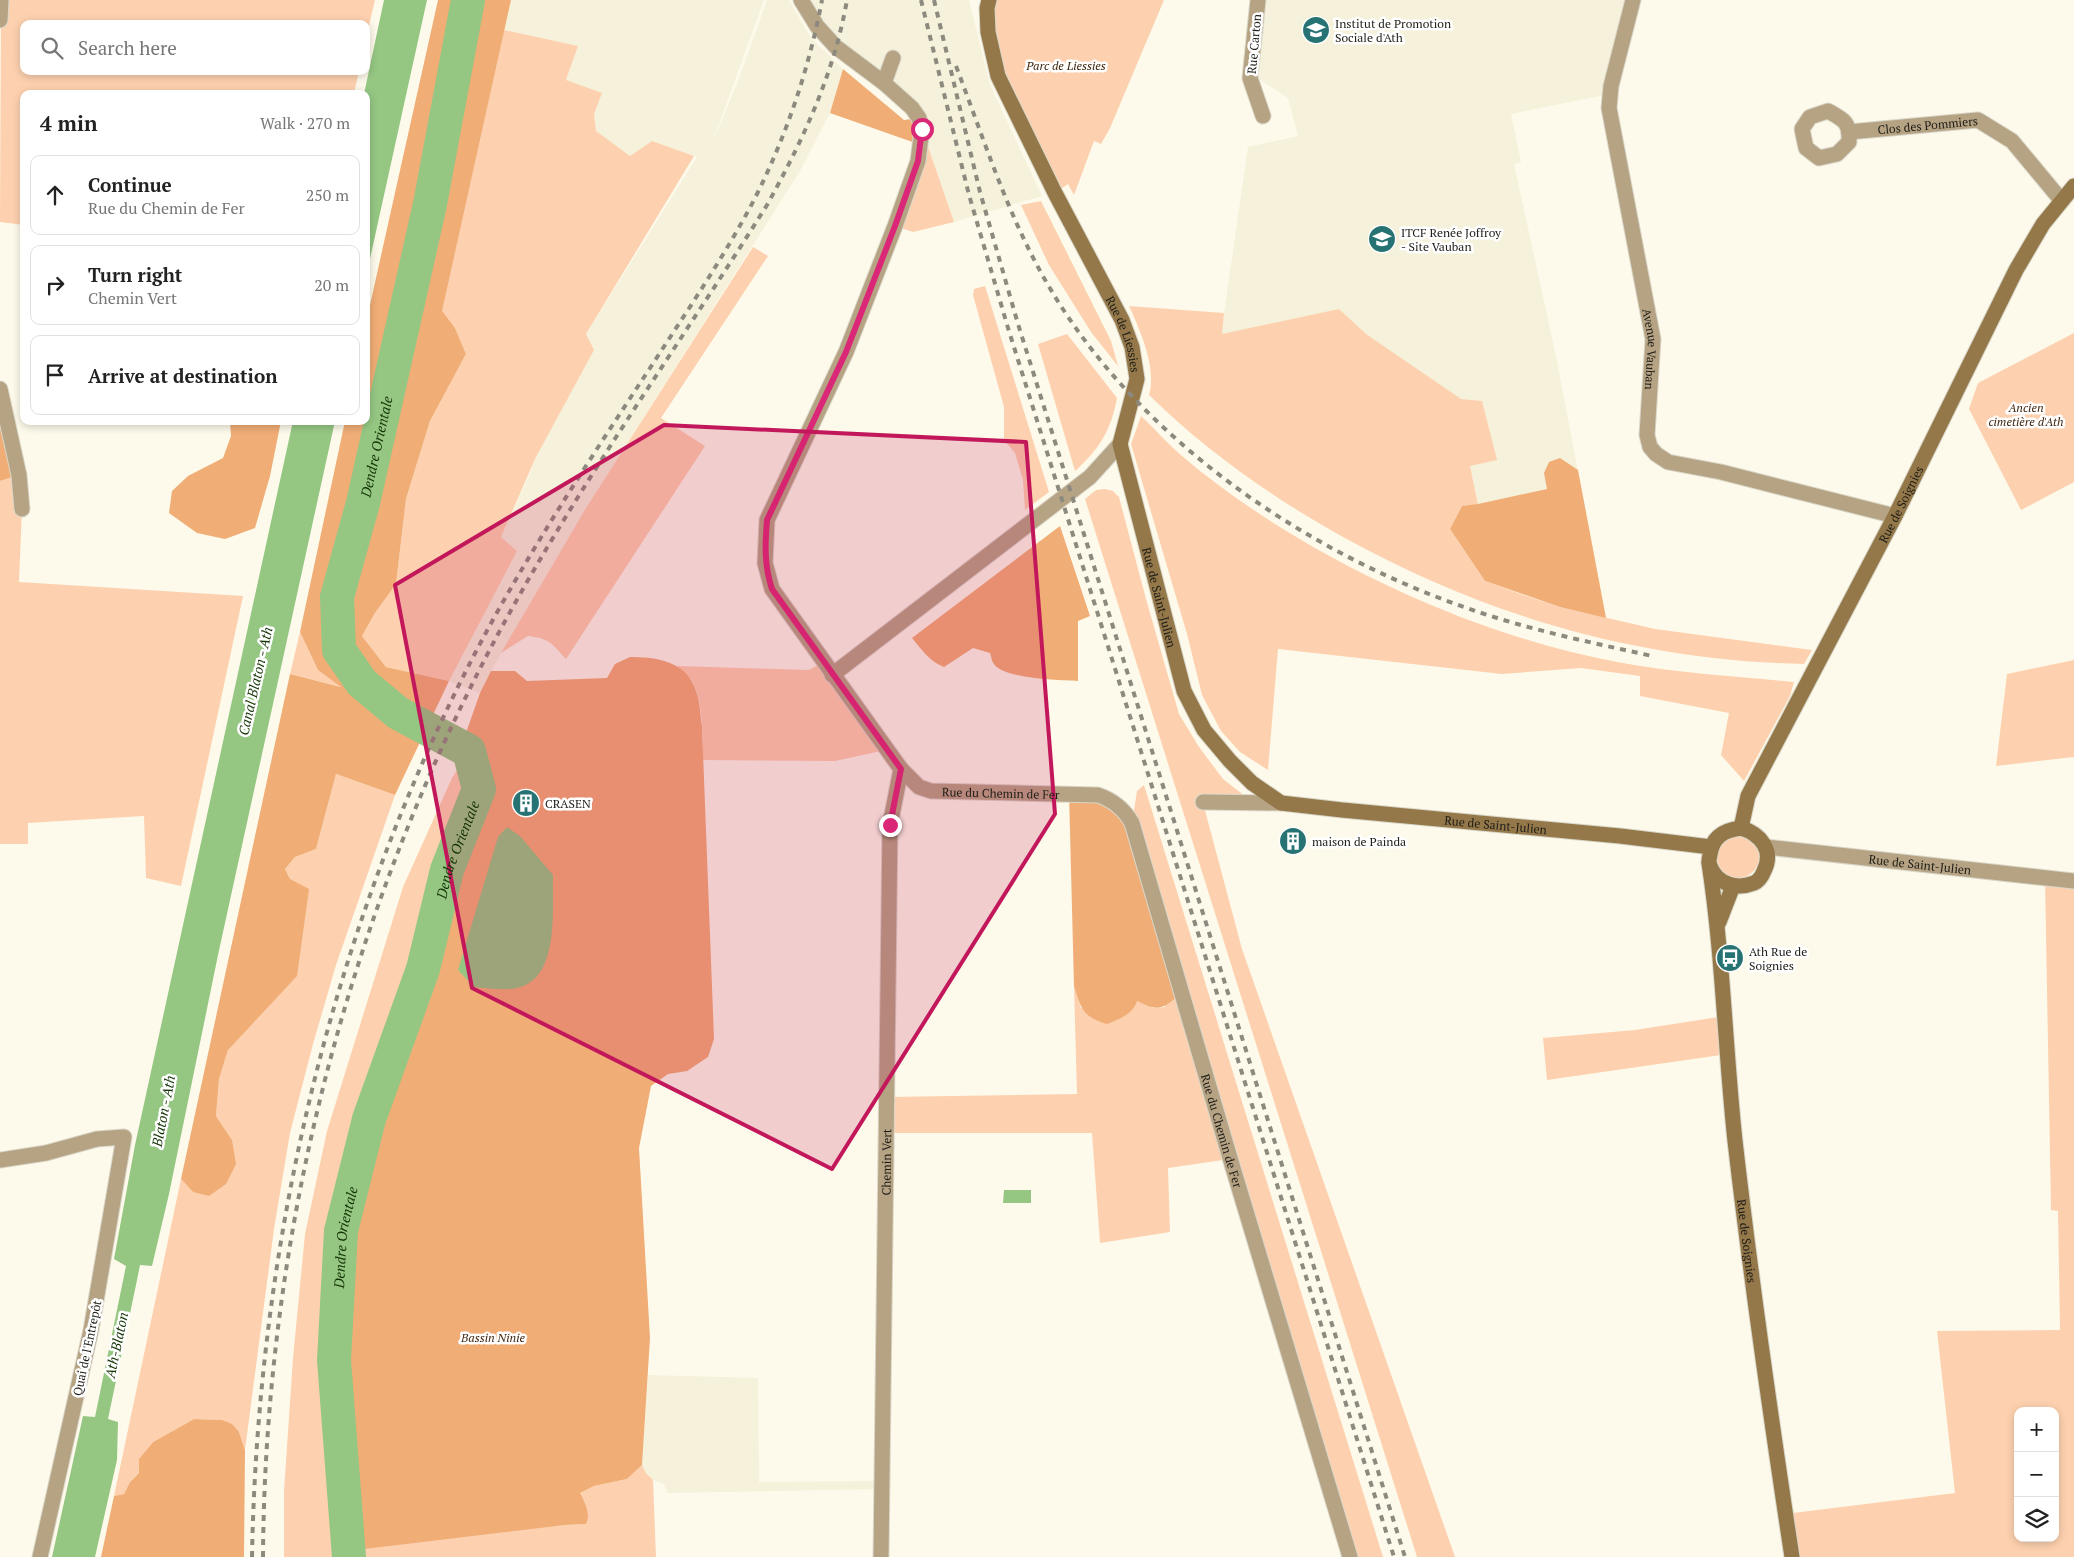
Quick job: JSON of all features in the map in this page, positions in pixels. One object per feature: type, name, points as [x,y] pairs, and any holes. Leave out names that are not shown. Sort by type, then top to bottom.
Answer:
[{"type":"street","points":[[0,20],[2,0]]},
{"type":"street","name":"Rue du Chemin de Fer","points":[[801,0],[817,26],[836,47],[884,83],[912,108],[919,118],[922,129],[918,161],[846,352],[767,520],[765,563],[772,589],[901,769],[919,787],[931,792],[1098,795],[1120,807],[1132,823],[1227,1149],[1350,1557]]},
{"type":"street","name":"Rue de Liessies","points":[[832,675],[1090,477],[1120,444],[1137,379],[1132,347],[1122,320],[1055,193],[998,76],[988,32],[987,8],[989,0]]},
{"type":"street","name":"Rue Carton","points":[[1258,0],[1250,78],[1263,116]]},
{"type":"street","name":"Avenue Vauban","points":[[1633,0],[1611,86],[1609,108],[1653,339],[1647,435],[1650,446],[1656,454],[1668,462],[1721,472],[1895,516]]},
{"type":"street","points":[[884,83],[893,58]]},
{"type":"street","name":"Clos des Pommiers","points":[[1849,132],[1978,120],[2012,141],[2061,200]]},
{"type":"street","name":"Rue de Soignies","points":[[1741,828],[1748,796],[1895,516],[2016,270],[2042,224],[2074,186]]},
{"type":"street","points":[[0,389],[19,475],[22,509]]},
{"type":"street","name":"Rue de Saint-Julien","points":[[1120,444],[1184,691],[1204,730],[1252,783],[1281,803]]},
{"type":"street","name":"Chemin Vert","points":[[881,1557],[890,825],[901,769]]},
{"type":"street","name":"Rue de Saint-Julien","points":[[1203,802],[1281,803],[1620,836],[1711,847]]},
{"type":"street","points":[[1741,828],[1756,834],[1766,847],[1767,867],[1762,876],[1755,882],[1733,886],[1717,878],[1709,863],[1711,847],[1715,839],[1723,833],[1741,828]]},
{"type":"street","name":"Rue de Saint-Julien","points":[[1766,847],[2074,881]]},
{"type":"street","name":"Rue de Soignies","points":[[1709,863],[1718,924],[1736,1149],[1764,1373],[1792,1557]]},
{"type":"street","name":"Rue de Soignies","points":[[1718,924],[1733,886]]},
{"type":"street","name":"Quai de l'Entrepôt","points":[[0,1160],[46,1153],[98,1140],[124,1137],[91,1330],[40,1557]]},
{"type":"highlighted area","points":[[664,425],[1026,442],[1055,814],[832,1169],[472,988],[395,585]]},
{"type":"shaded area","points":[[511,0],[764,0],[711,146],[738,81],[767,0],[789,0],[811,38],[843,69],[830,113],[800,171],[586,508],[480,693],[449,681],[517,551],[501,537],[528,478],[586,334],[697,157],[652,141],[630,156],[595,131],[594,114],[566,80],[578,46],[504,30]]},
{"type":"shaded area","points":[[811,0],[969,0],[990,85],[1042,196],[954,222],[922,129],[823,19]]},
{"type":"shaded area","name":"ITCF Renée Joffroy - Site Vauban","points":[[1258,0],[1633,0],[1610,94],[1511,114],[1521,162],[1514,164],[1557,361],[1606,618],[1221,334],[1248,147],[1298,136],[1288,98],[1259,79],[1255,51]]},
{"type":"shaded area","points":[[648,1375],[758,1378],[759,1482],[882,1481],[882,1489],[668,1493],[664,1484],[653,1480],[646,1473],[642,1465]]},
{"type":"green space","points":[[1,0],[375,0],[370,21],[20,20],[20,75],[358,75],[355,90],[20,90],[20,224],[0,222]]},
{"type":"green space","points":[[438,0],[511,0],[442,311],[455,328],[466,354],[430,421],[406,499],[396,584],[375,613],[362,636],[386,667],[449,681],[395,795],[336,774],[316,849],[295,857],[285,869],[290,879],[309,889],[297,976],[228,1050],[219,1079],[216,1116],[232,1140],[236,1164],[226,1184],[209,1196],[193,1192],[181,1179],[290,674],[341,687],[318,670],[300,632],[344,425],[370,425],[370,305]]},
{"type":"green space","name":"Parc de Liessies","points":[[989,0],[1164,0],[1110,128],[1101,144],[1094,141],[1074,195],[1068,184],[1055,193],[998,76]]},
{"type":"green space","points":[[504,30],[578,46],[566,80],[602,93],[594,114],[596,131],[630,156],[652,141],[694,156],[586,334],[594,350],[536,457],[501,537],[517,551],[449,681],[386,667],[362,636],[375,613],[396,584],[406,499],[430,421],[466,354],[455,328],[441,312]]},
{"type":"green space","points":[[843,69],[904,120],[919,118],[921,145],[830,113]]},
{"type":"green space","points":[[922,129],[954,222],[913,232],[895,226]]},
{"type":"green space","points":[[1041,201],[1111,341],[1118,366],[1091,332],[1049,265],[1021,205]]},
{"type":"green space","points":[[753,247],[768,256],[661,418],[705,446],[566,659],[546,640],[528,636],[501,653],[586,508]]},
{"type":"green space","points":[[985,286],[1049,492],[1025,510],[1023,480],[1015,453],[1004,440],[1004,407],[973,295],[974,289]]},
{"type":"green space","points":[[1129,306],[1224,313],[1222,334],[1339,309],[1366,334],[1461,399],[1482,401],[1497,460],[1470,466],[1478,505],[1462,506],[1450,529],[1485,581],[1560,607],[1655,629],[1812,650],[1804,664],[1742,661],[1682,654],[1623,643],[1566,629],[1509,611],[1453,590],[1398,565],[1343,537],[1266,490],[1217,454],[1149,395],[1151,373],[1149,361]]},
{"type":"green space","name":"Ancien cimetière d'Ath","points":[[2074,333],[2074,482],[2021,510],[1969,409],[1978,383]]},
{"type":"green space","points":[[1067,334],[1117,398],[1103,439],[1091,455],[1075,471],[1038,344]]},
{"type":"green space","points":[[0,411],[19,475],[0,481]]},
{"type":"green space","points":[[1141,416],[1182,456],[1227,492],[1277,525],[1331,557],[1445,611],[1503,632],[1561,649],[1617,662],[1683,672],[1794,682],[1790,696],[1744,781],[1721,755],[1729,713],[1640,696],[1640,676],[1581,668],[1502,674],[1278,649],[1268,770],[1240,752],[1221,731],[1202,695],[1187,634],[1131,444]]},
{"type":"green space","points":[[230,425],[280,425],[270,476],[255,528],[225,539],[197,533],[169,513],[172,491],[188,476],[223,458],[231,436]]},
{"type":"green space","points":[[1560,458],[1578,470],[1606,618],[1560,607],[1485,581],[1450,529],[1462,506],[1547,489],[1544,473],[1549,462]]},
{"type":"green space","points":[[19,475],[22,509],[19,582],[243,596],[181,886],[146,878],[144,816],[28,823],[28,844],[0,844],[0,481]]},
{"type":"green space","points":[[1105,489],[1113,491],[1119,497],[1179,714],[1199,747],[1223,779],[1254,803],[1203,803],[1242,949],[1455,1557],[1417,1557],[1085,499],[1096,490]]},
{"type":"green space","points":[[1060,526],[1090,616],[1078,621],[1078,681],[1033,678],[1009,673],[994,664],[990,653],[973,648],[944,667],[926,655],[912,638]]},
{"type":"green space","points":[[300,632],[318,670],[342,687],[290,674]]},
{"type":"green space","name":"Bassin Ninie","points":[[630,657],[656,659],[673,664],[687,675],[695,687],[698,698],[702,727],[714,1039],[708,1057],[687,1071],[668,1074],[651,1086],[639,1148],[650,1338],[642,1465],[627,1479],[594,1486],[580,1493],[588,1512],[586,1524],[356,1550],[347,1536],[334,1360],[341,1231],[369,1119],[423,969],[447,870],[479,789],[469,751],[467,730],[480,693],[491,671],[515,671],[527,681],[607,678],[615,664]]},
{"type":"green space","points":[[2074,660],[2074,757],[1996,766],[2007,674]]},
{"type":"green space","points":[[824,662],[881,751],[835,761],[703,760],[698,696],[691,680],[677,666],[809,670]]},
{"type":"green space","points":[[469,751],[479,789],[447,870],[423,969],[369,1119],[341,1231],[334,1360],[347,1536],[585,1524],[580,1493],[594,1486],[627,1479],[642,1465],[646,1473],[653,1480],[656,1557],[284,1557],[284,1491],[293,1358],[305,1234],[327,1131],[403,887],[452,778]]},
{"type":"green space","points":[[336,774],[395,795],[336,965],[290,1133],[274,1229],[245,1450],[239,1432],[222,1420],[194,1419],[153,1442],[139,1459],[139,1473],[130,1482],[124,1494],[114,1496],[181,1179],[193,1192],[232,1140],[216,1116],[219,1079],[228,1050],[239,1036],[290,879],[285,869],[295,857],[316,849]]},
{"type":"green space","points":[[1144,785],[1383,1557],[1350,1557],[1230,1159],[1168,1168],[1170,1232],[1100,1243],[1092,1133],[887,1133],[887,1097],[1077,1094],[1074,986],[1081,1008],[1137,1001],[1154,1008],[1165,1007],[1132,823],[1137,791]]},
{"type":"green space","points":[[1069,793],[1120,807],[1177,997],[1158,1008],[1137,1001],[1129,1013],[1107,1024],[1093,1018],[1084,1011],[1074,986]]},
{"type":"green space","points":[[1738,836],[1753,842],[1759,857],[1753,872],[1738,878],[1723,872],[1717,857],[1723,842]]},
{"type":"green space","points":[[2045,878],[2074,881],[2074,1557],[1792,1557],[1785,1514],[1955,1493],[1937,1331],[2060,1330],[2058,1211],[2051,1210]]},
{"type":"green space","points":[[1725,1016],[1728,1054],[1547,1080],[1543,1038],[1635,1030]]},
{"type":"green space","points":[[194,1419],[222,1420],[232,1424],[239,1432],[245,1450],[244,1557],[101,1557],[114,1496],[124,1494],[130,1482],[139,1473],[139,1459],[153,1442]]},
{"type":"water","points":[[384,0],[427,0],[370,259],[370,90],[365,90],[368,75],[370,75],[370,66]]},
{"type":"water","points":[[292,425],[334,425],[218,955],[169,1194],[152,1266],[140,1265],[108,1419],[118,1422],[117,1460],[95,1557],[52,1557],[83,1416],[95,1417],[126,1266],[114,1259],[135,1145]]},
{"type":"water","points":[[507,827],[520,836],[553,875],[551,941],[541,971],[531,982],[512,989],[474,987],[458,970],[498,837]]},
{"type":"water","points":[[1004,1190],[1031,1190],[1031,1203],[1003,1203]]},
{"type":"waterway","name":"Dendre Orientale","points":[[349,1557],[334,1360],[341,1231],[369,1119],[423,969],[447,870],[479,789],[469,751],[398,713],[362,683],[339,650],[337,597],[363,503],[430,204],[468,0]]},
{"type":"railway","points":[[252,1557],[258,1435],[270,1313],[290,1192],[316,1072],[350,954],[391,838],[439,725],[495,616],[571,489],[718,263],[754,200],[766,176],[795,102],[817,26],[822,0]]},
{"type":"railway","points":[[263,1557],[268,1436],[280,1314],[299,1194],[326,1075],[360,958],[401,844],[449,732],[504,623],[534,569],[599,464],[767,205],[780,181],[816,106],[834,54],[847,0]]},
{"type":"railway","points":[[921,0],[969,195],[1008,328],[1394,1557]]},
{"type":"railway","points":[[934,0],[980,192],[1018,324],[1405,1557]]},
{"type":"railway","points":[[956,66],[1010,208],[1051,290],[1087,344],[1130,394],[1178,441],[1230,483],[1286,521],[1344,555],[1404,583],[1464,607],[1510,622],[1652,656]]},
{"type":"place","name":"Institut de Promotion Sociale d'Ath","points":[[1316,30]]},
{"type":"place","name":"ITCF Renée Joffroy - Site Vauban","points":[[1382,239]]},
{"type":"place","name":"CRASEN","points":[[526,803]]},
{"type":"place","name":"maison de Painda","points":[[1293,841]]},
{"type":"place","name":"Ath Rue de Soignies","points":[[1730,958]]},
{"type":"route","points":[[890,825],[901,769],[772,589],[765,563],[765,542],[767,520],[846,352],[895,226],[918,161],[922,129]]},
{"type":"water label","name":"Canal Blaton - Ath","points":[[255,681]]},
{"type":"water label","name":"Blaton - Ath","points":[[163,1111]]},
{"type":"water label","name":"Ath-Blaton","points":[[116,1345]]}]
